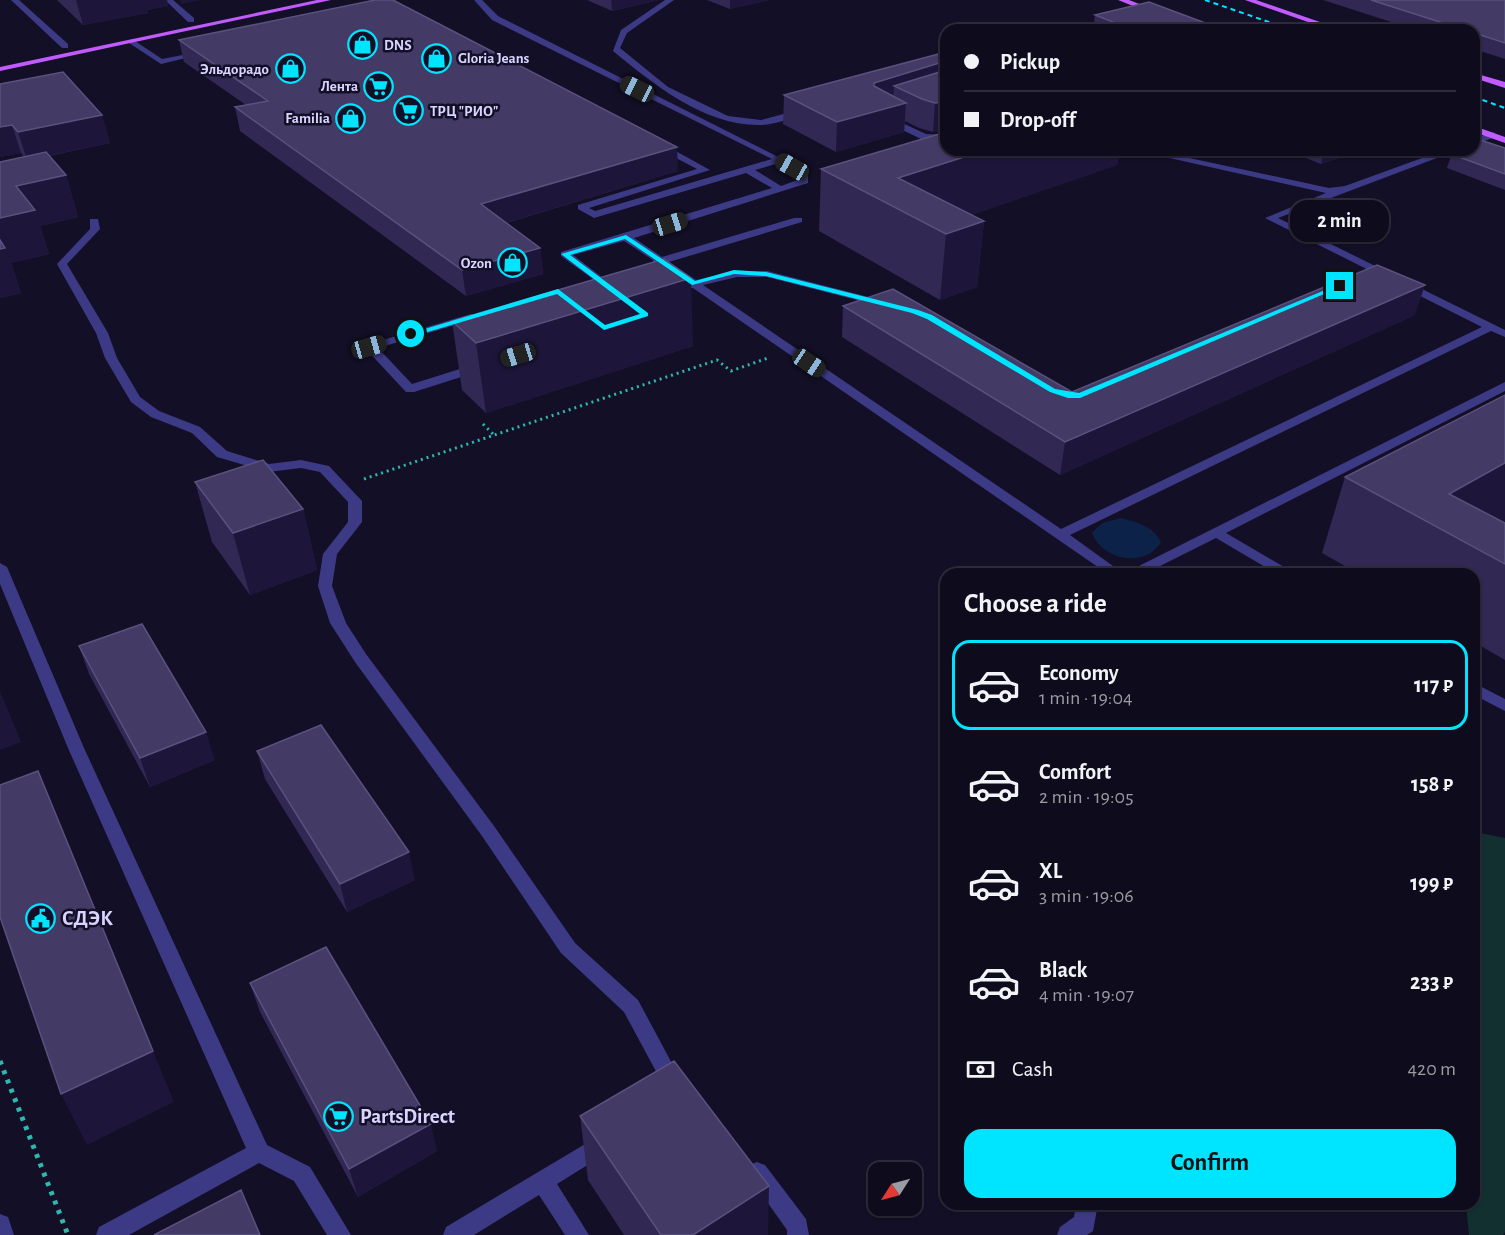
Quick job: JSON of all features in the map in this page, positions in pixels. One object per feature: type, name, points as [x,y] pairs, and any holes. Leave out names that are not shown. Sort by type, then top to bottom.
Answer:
[{"type":"main road","points":[[44,50],[287,0]]},
{"type":"main road","points":[[0,69],[327,0]]},
{"type":"main road","points":[[1122,0],[1160,17]]},
{"type":"main road","points":[[1249,0],[1321,24]]},
{"type":"main road","points":[[1480,77],[1505,85]]},
{"type":"main road","points":[[1480,131],[1505,140]]},
{"type":"street","points":[[15,0],[65,46]]},
{"type":"street","points":[[169,0],[191,20]]},
{"type":"street","points":[[478,0],[495,18],[805,174],[805,181],[565,254],[619,294]]},
{"type":"street","points":[[670,0],[624,32],[616,49],[665,89],[726,118],[761,123],[807,110]]},
{"type":"street","points":[[1150,22],[1160,17]]},
{"type":"street","points":[[132,41],[161,62],[214,51]]},
{"type":"street","points":[[892,109],[878,113],[924,136],[940,135]]},
{"type":"street","points":[[1480,140],[1492,135]]},
{"type":"street","points":[[653,142],[705,170],[581,207],[594,215],[780,160]]},
{"type":"street","points":[[1166,156],[1311,188],[1329,191],[1347,189]]},
{"type":"street","points":[[1437,156],[1270,218],[1505,334]]},
{"type":"street","points":[[746,170],[780,189]]},
{"type":"street","points":[[642,267],[798,220]]},
{"type":"street","points":[[94,221],[95,229],[84,242],[70,251],[62,264],[102,333],[111,358],[135,399],[155,414],[196,430],[222,454],[268,468],[301,464],[324,469],[355,501],[355,522],[330,554],[325,586],[338,623],[360,658],[488,831],[568,948],[631,1006],[681,1100]]},
{"type":"street","points":[[626,237],[1108,568]]},
{"type":"street","points":[[674,290],[734,272],[766,274],[899,308]]},
{"type":"street","points":[[480,314],[369,347],[410,389],[490,364]]},
{"type":"street","points":[[1060,535],[1491,327]]},
{"type":"street","points":[[1146,568],[1505,386]]},
{"type":"street","points":[[1217,533],[1276,568]]},
{"type":"street","points":[[0,567],[76,748],[259,1152],[302,1174],[340,1235]]},
{"type":"street","points":[[1480,690],[1501,699]]},
{"type":"street","points":[[454,1235],[623,1131]]},
{"type":"street","points":[[106,1235],[259,1152]]},
{"type":"street","points":[[744,1155],[798,1227],[798,1235]]},
{"type":"street","points":[[542,1180],[578,1235]]},
{"type":"street","points":[[1068,1235],[1085,1223],[1086,1210]]},
{"type":"street","points":[[0,1225],[3,1235]]},
{"type":"path","points":[[368,476],[717,360],[732,371],[770,358]]},
{"type":"path","points":[[483,424],[493,434]]},
{"type":"path","points":[[0,1061],[68,1235]]},
{"type":"green space","points":[[1480,833],[1505,838],[1505,1232],[1503,1235],[1469,1235],[1466,1210],[1480,1210]]},
{"type":"water","points":[[1121,518],[1150,529],[1161,542],[1145,556],[1135,558],[1124,558],[1105,550],[1092,533],[1102,523]]},
{"type":"building","name":"ТРЦ \"РИО\"","points":[[375,0],[393,0],[677,147],[481,204],[540,248],[462,270],[235,107],[268,101],[179,40]]},
{"type":"building","points":[[1371,0],[1505,0],[1505,43],[1480,35],[1480,24],[1446,24]]},
{"type":"building","points":[[1149,2],[1208,24],[1118,24],[1095,15]]},
{"type":"building","points":[[940,54],[940,63],[874,83],[874,86],[906,103],[837,122],[784,95]]},
{"type":"building","points":[[63,72],[102,115],[18,132],[12,125],[0,127],[0,84]]},
{"type":"building","points":[[940,72],[940,103],[922,99],[894,86]]},
{"type":"building","points":[[940,134],[940,156],[967,156],[898,178],[984,221],[946,234],[821,169]]},
{"type":"building","points":[[1480,140],[1505,148],[1505,174],[1456,156],[1480,156]]},
{"type":"building","points":[[46,152],[66,175],[16,186],[35,210],[0,218],[0,162]]},
{"type":"building","points":[[664,259],[691,278],[476,343],[452,321]]},
{"type":"building","points":[[1377,265],[1425,285],[1065,442],[843,306],[893,289],[1072,392]]},
{"type":"building","points":[[1505,395],[1505,463],[1449,494],[1505,523],[1505,564],[1345,477]]},
{"type":"building","points":[[263,460],[303,509],[233,533],[195,482]]},
{"type":"building","points":[[142,624],[206,732],[140,758],[79,646]]},
{"type":"building","points":[[321,725],[409,852],[340,884],[257,751]]},
{"type":"building","points":[[38,771],[153,1051],[61,1094],[0,917],[0,785]]},
{"type":"building","points":[[326,947],[431,1124],[349,1169],[250,983]]},
{"type":"building","points":[[674,1061],[769,1186],[693,1235],[661,1235],[580,1116]]},
{"type":"building","points":[[241,1190],[260,1235],[154,1235]]},
{"type":"railway","points":[[1205,0],[1275,24]]},
{"type":"railway","points":[[1480,99],[1505,108]]},
{"type":"place","name":"DNS","points":[[363,45]]},
{"type":"place","name":"Gloria Jeans","points":[[437,58]]},
{"type":"place","name":"Эльдорадо","points":[[290,69]]},
{"type":"place","name":"Лента","points":[[379,86]]},
{"type":"place","name":"ТРЦ \"РИО\"","points":[[409,111]]},
{"type":"place","name":"Familia","points":[[351,118]]},
{"type":"place","name":"Ozon","points":[[513,263]]},
{"type":"place","name":"СДЭК","points":[[41,918]]},
{"type":"place","name":"PartsDirect","points":[[339,1116]]},
{"type":"route","points":[[411,334],[558,291],[604,328],[645,315],[565,254],[626,237],[694,284],[734,272],[766,274],[930,317],[1053,391],[1080,395],[1340,286]]}]
